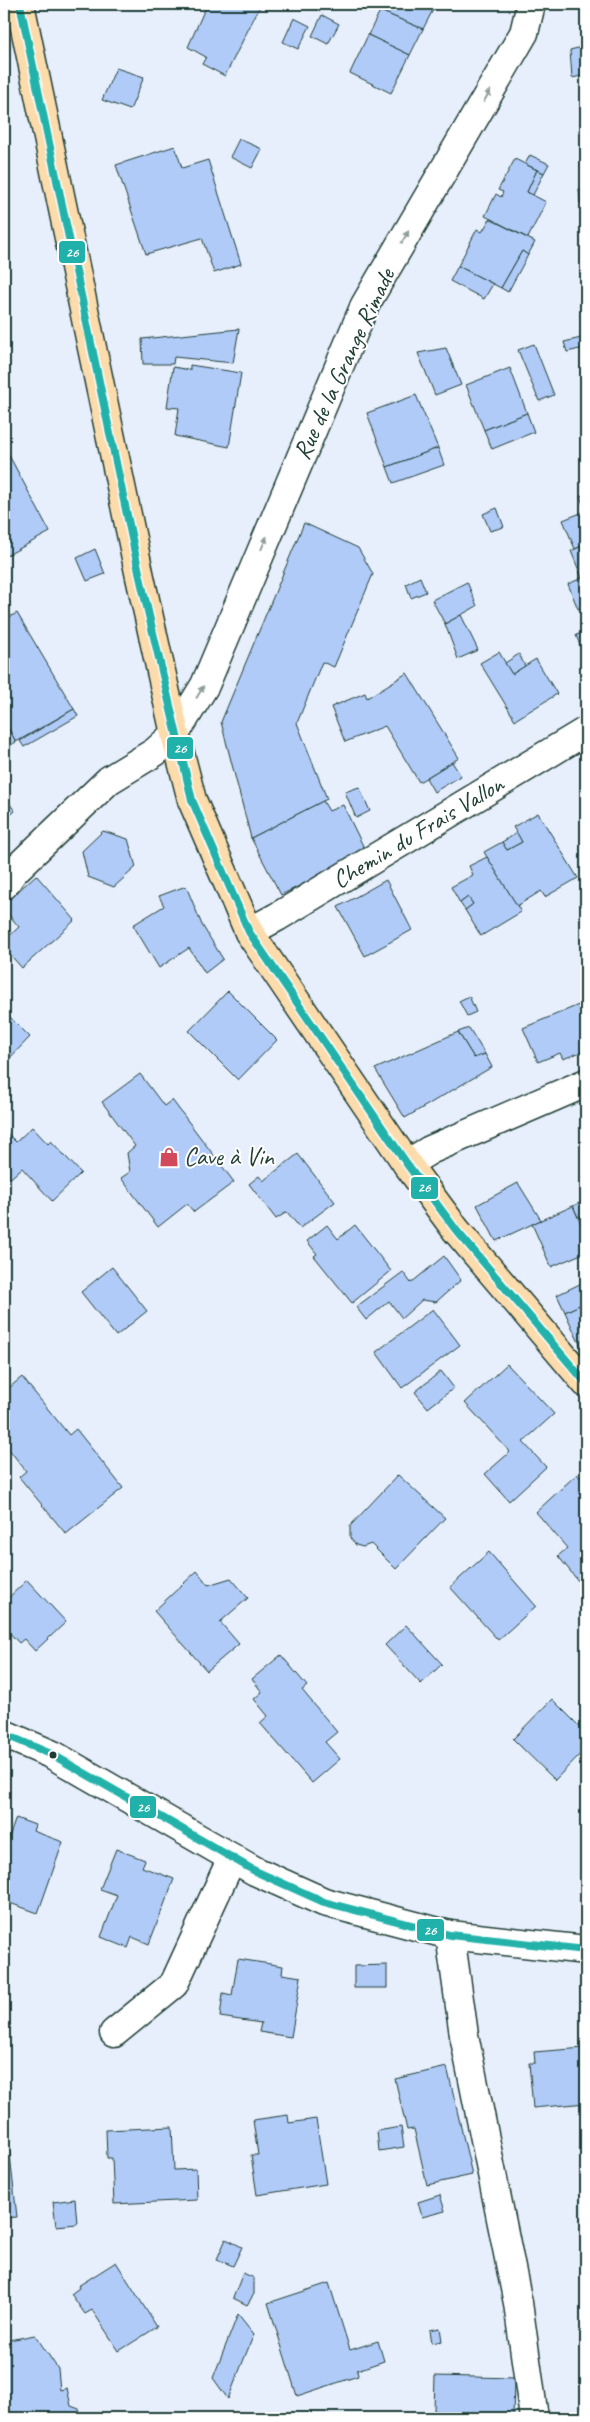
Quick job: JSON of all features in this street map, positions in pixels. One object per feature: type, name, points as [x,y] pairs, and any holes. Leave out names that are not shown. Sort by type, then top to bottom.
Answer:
[{"type":"main road","points":[[20,4],[54,173],[175,734],[192,800],[249,932],[407,1164],[456,1230],[586,1383]]},
{"type":"street","name":"Rue de la Grange Rimade","points":[[4,885],[13,872],[109,780],[155,752],[175,734],[205,685],[364,305],[524,33],[531,4]]},
{"type":"street","name":"Chemin du Frais Vallon","points":[[249,932],[586,731]]},
{"type":"street","points":[[407,1164],[430,1150],[586,1083]]},
{"type":"street","points":[[4,1734],[53,1755],[255,1871],[324,1902],[450,1935],[586,1950]]},
{"type":"street","points":[[114,2033],[174,1984],[232,1858]]},
{"type":"street","points":[[450,1935],[464,2035],[518,2303],[534,2418]]},
{"type":"building","points":[[207,4],[261,4],[225,76],[202,64],[206,57],[188,47]]},
{"type":"building","points":[[306,4],[322,4],[320,11]]},
{"type":"building","points":[[383,4],[436,4],[423,29],[380,11]]},
{"type":"building","points":[[380,11],[423,29],[410,55],[368,35]]},
{"type":"building","points":[[322,15],[339,24],[328,44],[312,36]]},
{"type":"building","points":[[294,18],[310,26],[298,49],[283,42]]},
{"type":"building","points":[[368,35],[410,55],[391,93],[350,73]]},
{"type":"building","points":[[586,46],[586,75],[572,78],[570,50]]},
{"type":"building","points":[[116,68],[144,77],[130,110],[102,100]]},
{"type":"building","points":[[239,139],[262,149],[252,168],[230,157]]},
{"type":"building","points":[[175,146],[182,168],[208,160],[241,264],[214,273],[202,238],[146,254],[116,165]]},
{"type":"building","points":[[530,155],[549,164],[544,173],[525,164]]},
{"type":"building","points":[[515,159],[537,170],[527,192],[546,202],[528,238],[485,216],[496,194],[501,197],[503,192],[498,190]]},
{"type":"building","points":[[537,170],[544,173],[533,195],[527,192]]},
{"type":"building","points":[[586,188],[586,200],[580,203],[579,189]]},
{"type":"building","points":[[490,219],[535,242],[528,255],[522,251],[501,288],[458,266],[477,229],[482,232]]},
{"type":"building","points":[[522,251],[528,255],[508,292],[501,288]]},
{"type":"building","points":[[458,266],[493,284],[484,299],[450,281]]},
{"type":"building","points":[[239,329],[233,363],[174,357],[173,364],[143,364],[142,339]]},
{"type":"building","points":[[581,338],[584,348],[567,352],[564,342]]},
{"type":"building","points":[[534,344],[554,395],[539,401],[518,350]]},
{"type":"building","points":[[446,348],[461,385],[435,395],[418,353]]},
{"type":"building","points":[[190,365],[241,373],[229,447],[175,436],[179,408],[167,407],[173,367],[190,370]]},
{"type":"building","points":[[510,368],[527,413],[484,430],[466,385]]},
{"type":"building","points":[[416,395],[438,448],[387,467],[367,413]]},
{"type":"building","points":[[527,413],[534,432],[492,449],[484,430]]},
{"type":"building","points":[[4,446],[50,532],[4,557]]},
{"type":"building","points":[[438,448],[444,465],[393,483],[387,467]]},
{"type":"building","points":[[586,494],[586,512],[580,496]]},
{"type":"building","points":[[497,508],[504,527],[490,531],[483,514]]},
{"type":"building","points":[[586,511],[586,544],[575,549],[563,520]]},
{"type":"building","points":[[304,523],[358,548],[373,574],[334,667],[322,662],[297,723],[327,799],[251,838],[221,722]]},
{"type":"building","points":[[586,544],[586,588],[571,551]]},
{"type":"building","points":[[95,549],[105,574],[87,581],[77,558]]},
{"type":"building","points":[[420,577],[426,592],[411,598],[406,584]]},
{"type":"building","points":[[582,578],[586,588],[586,606],[578,609],[568,584]]},
{"type":"building","points":[[467,582],[477,606],[445,624],[432,600]]},
{"type":"building","points":[[17,613],[74,709],[16,742],[4,720],[4,620]]},
{"type":"building","points":[[461,615],[478,650],[458,659],[445,624]]},
{"type":"building","points":[[586,632],[586,661],[576,635]]},
{"type":"building","points":[[499,652],[512,674],[536,659],[557,694],[515,720],[480,663]]},
{"type":"building","points":[[519,654],[525,666],[512,674],[505,663]]},
{"type":"building","points":[[407,673],[459,758],[419,782],[385,726],[345,742],[331,707],[365,693],[367,698]]},
{"type":"building","points":[[74,709],[78,716],[24,747],[20,741]]},
{"type":"building","points":[[4,720],[16,742],[4,749]]},
{"type":"building","points":[[452,762],[461,776],[434,792],[426,778]]},
{"type":"building","points":[[359,787],[370,811],[356,818],[345,792]]},
{"type":"building","points":[[4,796],[15,811],[4,821]]},
{"type":"building","points":[[323,801],[329,811],[343,805],[365,850],[329,871],[281,895],[251,838]]},
{"type":"building","points":[[538,813],[578,878],[545,897],[541,891],[517,906],[484,852],[502,842],[507,850],[522,842],[513,827]]},
{"type":"building","points":[[103,831],[128,839],[136,867],[114,887],[88,877],[82,851]]},
{"type":"building","points":[[517,833],[522,842],[507,850],[502,842]]},
{"type":"building","points":[[487,857],[521,912],[481,936],[465,910],[473,904],[468,897],[460,903],[451,887],[473,875],[469,866]]},
{"type":"building","points":[[36,875],[75,920],[22,968],[4,948],[4,941],[19,927],[4,909],[4,904]]},
{"type":"building","points":[[386,880],[412,930],[365,956],[338,907]]},
{"type":"building","points":[[186,886],[202,925],[223,959],[205,973],[189,948],[159,968],[133,925],[164,906],[159,896]]},
{"type":"building","points":[[468,897],[473,904],[465,910],[460,903]]},
{"type":"building","points":[[228,991],[277,1040],[238,1080],[189,1031]]},
{"type":"building","points":[[469,996],[476,1012],[467,1016],[459,1001]]},
{"type":"building","points":[[586,1002],[586,1050],[563,1059],[560,1053],[538,1062],[523,1028]]},
{"type":"building","points":[[4,1011],[30,1037],[4,1064]]},
{"type":"building","points":[[469,1028],[485,1054],[474,1058],[458,1032]]},
{"type":"building","points":[[458,1032],[474,1058],[485,1054],[492,1067],[405,1118],[375,1069]]},
{"type":"building","points":[[140,1074],[164,1106],[172,1100],[234,1182],[194,1212],[187,1204],[158,1227],[121,1178],[130,1172],[127,1153],[135,1146],[102,1102]]},
{"type":"building","points":[[32,1127],[48,1144],[51,1141],[81,1173],[52,1201],[22,1168],[4,1184],[4,1130],[16,1142]]},
{"type":"building","points":[[298,1154],[335,1202],[300,1228],[287,1212],[276,1219],[249,1184],[259,1176],[263,1181]]},
{"type":"building","points":[[518,1183],[541,1220],[496,1241],[477,1205]]},
{"type":"building","points":[[586,1200],[586,1214],[578,1217],[573,1206]]},
{"type":"building","points":[[573,1206],[586,1236],[586,1252],[551,1267],[532,1224]]},
{"type":"building","points":[[327,1225],[338,1239],[355,1225],[391,1271],[352,1303],[314,1256],[317,1254],[307,1241]]},
{"type":"building","points":[[444,1256],[461,1280],[436,1302],[422,1300],[402,1318],[389,1301],[366,1320],[356,1307],[403,1272],[411,1283]]},
{"type":"building","points":[[112,1267],[147,1311],[116,1336],[81,1292]]},
{"type":"building","points":[[586,1281],[586,1302],[565,1312],[557,1295]]},
{"type":"building","points":[[586,1302],[586,1345],[581,1347],[565,1312]]},
{"type":"building","points":[[433,1309],[460,1345],[402,1388],[376,1352]]},
{"type":"building","points":[[507,1364],[554,1414],[523,1442],[546,1467],[509,1501],[485,1474],[510,1452],[465,1403]]},
{"type":"building","points":[[441,1371],[454,1388],[428,1408],[415,1392]]},
{"type":"building","points":[[22,1377],[69,1435],[76,1429],[123,1488],[66,1534],[19,1477],[26,1471],[4,1443],[4,1392]]},
{"type":"building","points":[[577,1474],[586,1484],[586,1575],[579,1582],[558,1556],[567,1548],[536,1512]]},
{"type":"building","points":[[398,1475],[445,1518],[396,1569],[371,1544],[363,1547],[356,1545],[350,1538],[350,1526]]},
{"type":"building","points":[[489,1552],[536,1606],[498,1640],[450,1587]]},
{"type":"building","points":[[197,1571],[208,1585],[231,1578],[248,1598],[220,1622],[239,1644],[207,1671],[154,1611]]},
{"type":"building","points":[[27,1580],[66,1622],[35,1651],[24,1639],[19,1643],[4,1627],[4,1602]]},
{"type":"building","points":[[406,1625],[442,1664],[421,1684],[385,1645]]},
{"type":"building","points":[[281,1655],[307,1686],[302,1690],[337,1732],[325,1742],[340,1759],[312,1783],[260,1723],[268,1716],[254,1699],[262,1692],[252,1679]]},
{"type":"building","points":[[552,1699],[586,1733],[586,1748],[555,1780],[513,1739]]},
{"type":"building","points":[[16,1818],[35,1825],[33,1831],[63,1842],[38,1913],[4,1901],[4,1851]]},
{"type":"building","points":[[116,1849],[145,1860],[142,1867],[174,1879],[149,1944],[132,1937],[128,1948],[101,1937],[117,1895],[100,1889]]},
{"type":"building","points":[[238,1959],[283,1966],[282,1974],[301,1977],[291,2037],[259,2032],[261,2023],[220,2017],[223,1993],[232,1995]]},
{"type":"building","points":[[387,1965],[387,1988],[354,1988],[354,1966]]},
{"type":"building","points":[[584,2048],[584,2052],[586,2051],[586,2103],[533,2108],[529,2063],[535,2063],[534,2052]]},
{"type":"building","points":[[447,2067],[472,2175],[427,2185],[414,2129],[407,2130],[395,2079]]},
{"type":"building","points":[[4,2103],[17,2217],[4,2218]]},
{"type":"building","points":[[288,2115],[289,2123],[316,2119],[326,2184],[257,2195],[251,2155],[258,2155],[253,2120]]},
{"type":"building","points":[[172,2127],[174,2170],[196,2169],[197,2200],[114,2204],[112,2158],[107,2158],[106,2130]]},
{"type":"building","points":[[401,2127],[404,2147],[379,2151],[377,2131]]},
{"type":"building","points":[[440,2195],[445,2211],[422,2217],[418,2202]]},
{"type":"building","points":[[75,2199],[77,2224],[56,2226],[53,2202]]},
{"type":"building","points":[[226,2239],[242,2247],[233,2266],[217,2259]]},
{"type":"building","points":[[116,2262],[157,2327],[119,2351],[92,2310],[85,2314],[71,2294],[79,2288],[78,2286]]},
{"type":"building","points":[[243,2273],[254,2278],[254,2294],[247,2305],[233,2298]]},
{"type":"building","points":[[329,2283],[350,2350],[378,2341],[384,2361],[357,2370],[358,2376],[297,2396],[268,2303]]},
{"type":"building","points":[[238,2314],[254,2334],[228,2399],[213,2378]]},
{"type":"building","points":[[440,2328],[442,2341],[432,2343],[430,2330]]},
{"type":"building","points":[[35,2335],[58,2369],[60,2390],[67,2388],[71,2406],[79,2409],[83,2418],[4,2418],[4,2403],[6,2402],[4,2391],[4,2341]]},
{"type":"building","points":[[435,2376],[514,2378],[513,2418],[449,2418],[449,2412],[434,2411]]},
{"type":"transit line","name":"26","points":[[20,4],[140,577],[192,800],[249,932],[407,1164],[456,1230],[586,1383]]},
{"type":"transit line","name":"26","points":[[4,1734],[53,1755],[255,1871],[324,1902],[450,1935],[586,1950]]},
{"type":"place","name":"Cave à Vin","points":[[169,1157]]}]
